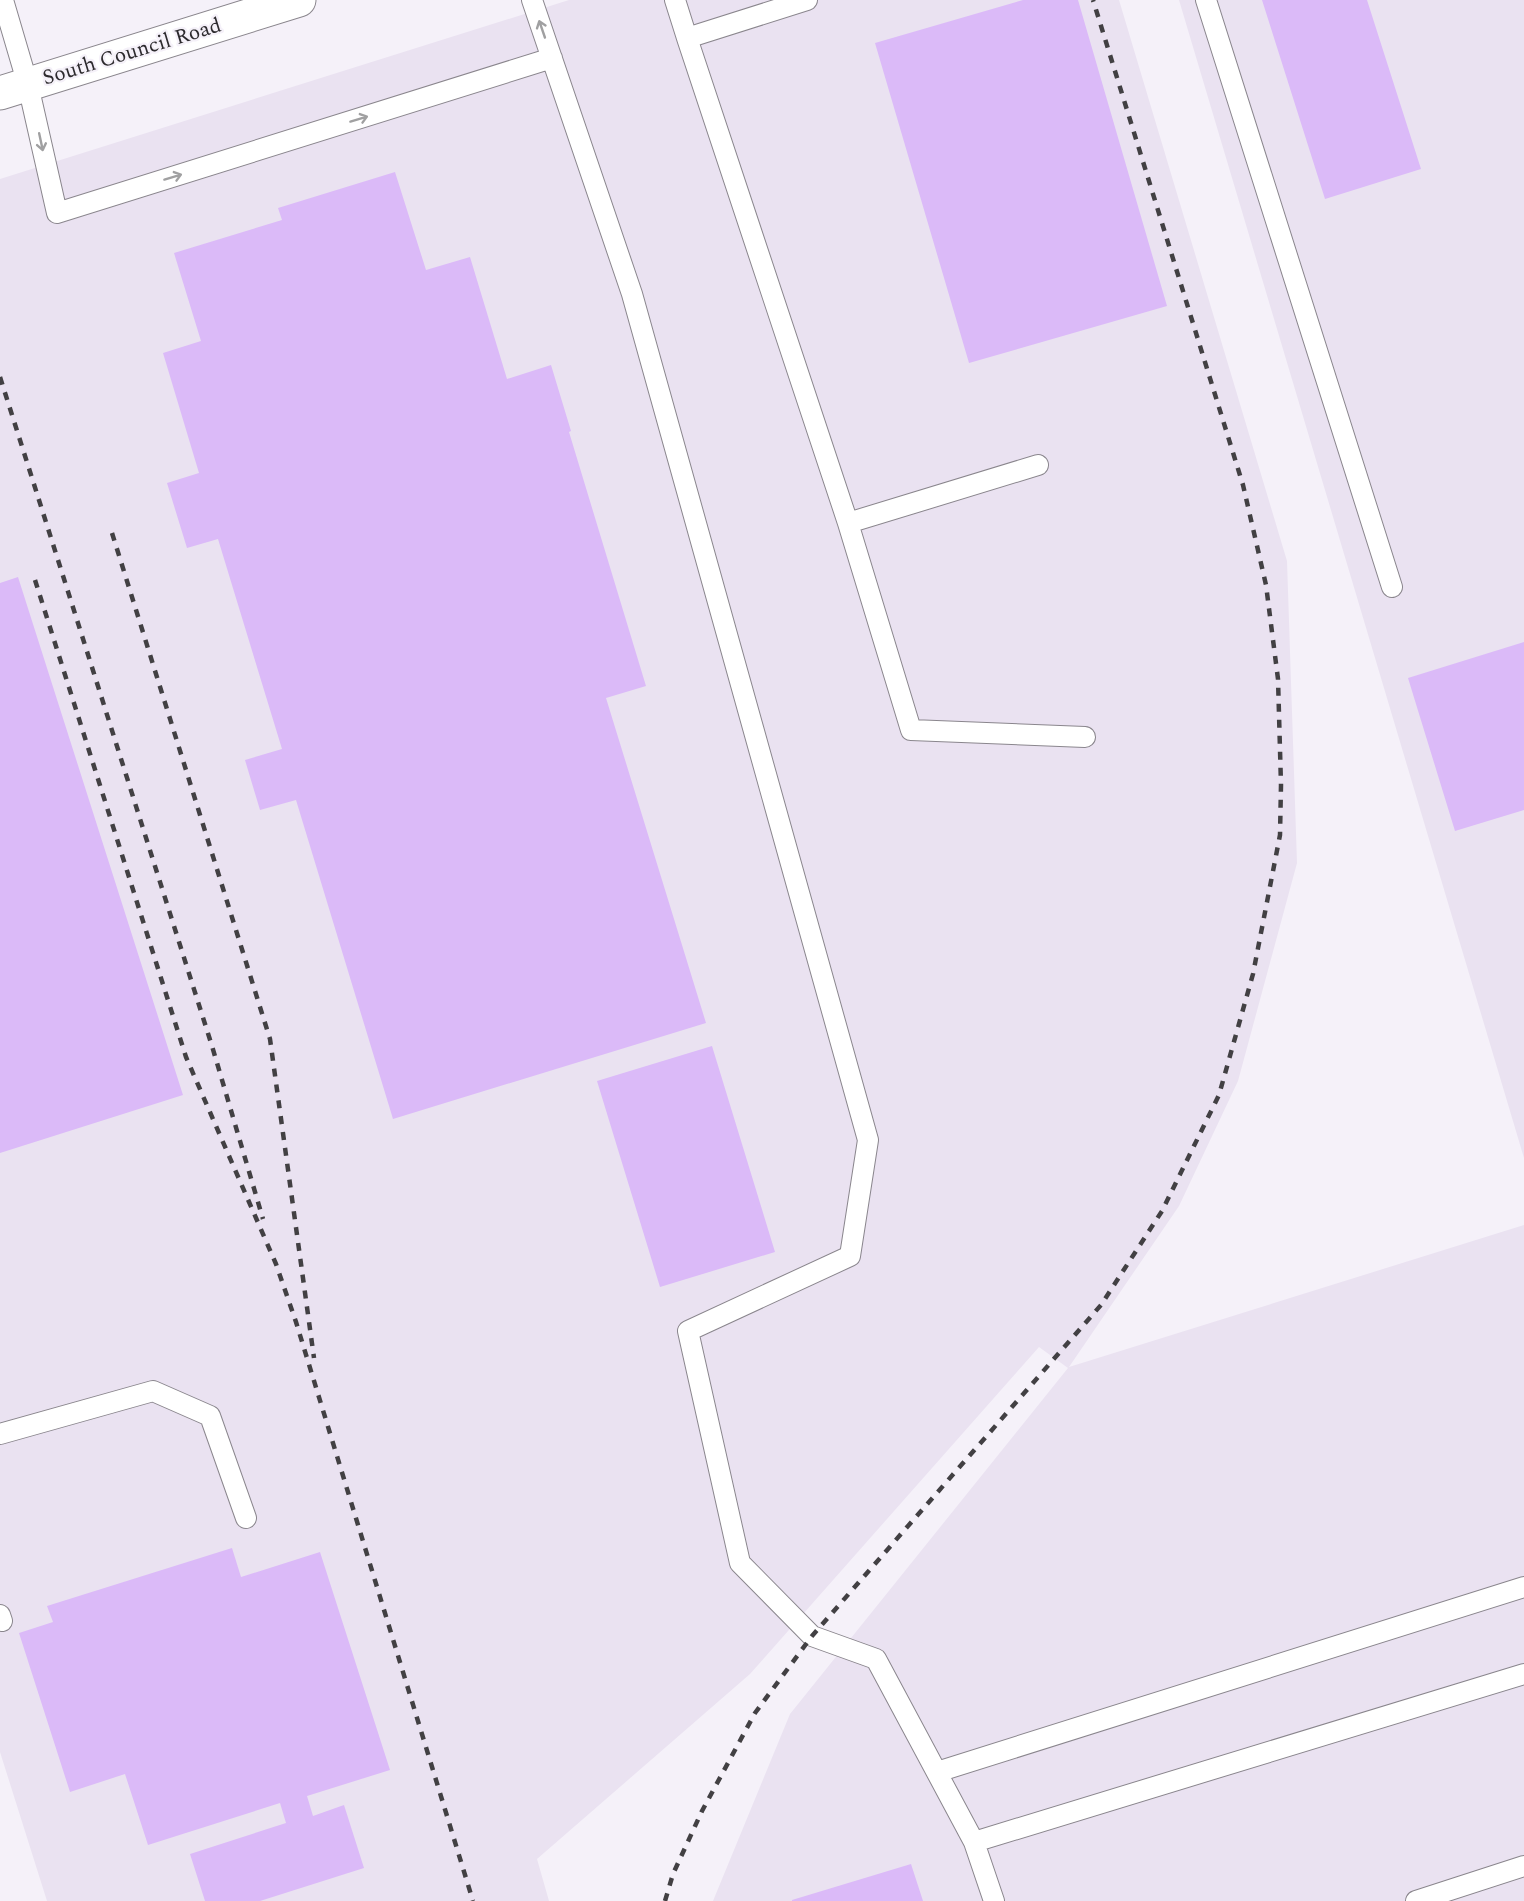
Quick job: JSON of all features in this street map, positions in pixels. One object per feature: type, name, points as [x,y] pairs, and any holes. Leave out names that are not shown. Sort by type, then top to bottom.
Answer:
[{"type":"main road","name":"South Council Road","points":[[14,89],[299,0]]},
{"type":"lane","points":[[3,0],[14,89],[57,213],[552,58]]},
{"type":"lane","points":[[532,0],[632,294],[868,1140],[850,1256],[688,1331],[740,1563],[812,1636],[876,1659],[974,1842],[994,1901]]},
{"type":"lane","points":[[675,0],[848,523],[911,730],[1085,737]]},
{"type":"lane","points":[[687,38],[807,0]]},
{"type":"lane","points":[[1206,0],[1392,587]]},
{"type":"lane","points":[[848,523],[1038,465]]},
{"type":"lane","points":[[0,1434],[153,1391],[210,1416],[246,1518]]},
{"type":"lane","points":[[937,1772],[1524,1587]]},
{"type":"lane","points":[[974,1842],[1524,1674]]},
{"type":"lane","points":[[1416,1901],[1524,1866]]},
{"type":"shaded area","points":[[569,0],[1119,0],[1287,561],[1297,863],[1238,1081],[1179,1206],[1069,1367],[1524,1225],[1524,1901],[713,1901],[790,1714],[1068,1368],[1039,1347],[750,1674],[537,1859],[549,1901],[47,1901],[0,1752],[0,179]]},
{"type":"shaded area","points":[[1179,0],[1524,0],[1524,1158]]},
{"type":"building","points":[[1023,0],[1078,0],[1167,306],[969,363],[875,43]]},
{"type":"building","points":[[1262,0],[1367,0],[1421,169],[1325,199]]},
{"type":"building","points":[[395,172],[426,270],[470,257],[507,379],[551,365],[646,686],[606,698],[706,1023],[393,1119],[296,800],[260,810],[245,760],[282,749],[218,539],[187,548],[167,483],[199,473],[163,353],[201,341],[174,253],[282,220],[278,208]]},
{"type":"building","points":[[18,577],[183,1095],[0,1153],[0,583]]},
{"type":"building","points":[[1524,642],[1524,810],[1455,831],[1408,678]]},
{"type":"building","points":[[712,1046],[775,1252],[660,1287],[597,1081]]},
{"type":"building","points":[[232,1548],[241,1577],[320,1552],[390,1770],[307,1796],[313,1816],[344,1805],[364,1868],[260,1901],[205,1901],[190,1854],[286,1823],[280,1803],[148,1845],[125,1774],[70,1792],[19,1633],[53,1622],[47,1606]]},
{"type":"building","points":[[911,1864],[923,1901],[792,1901],[792,1900]]},
{"type":"railway","points":[[665,1901],[673,1874],[702,1811],[755,1713],[812,1636],[1101,1305],[1162,1211],[1219,1095],[1253,974],[1280,835],[1278,679],[1266,585],[1243,485],[1093,0]]},
{"type":"railway","points":[[0,377],[212,1046],[263,1219]]},
{"type":"railway","points":[[112,533],[270,1039],[314,1358]]},
{"type":"railway","points":[[35,580],[186,1057],[276,1264],[296,1322],[473,1901]]}]
